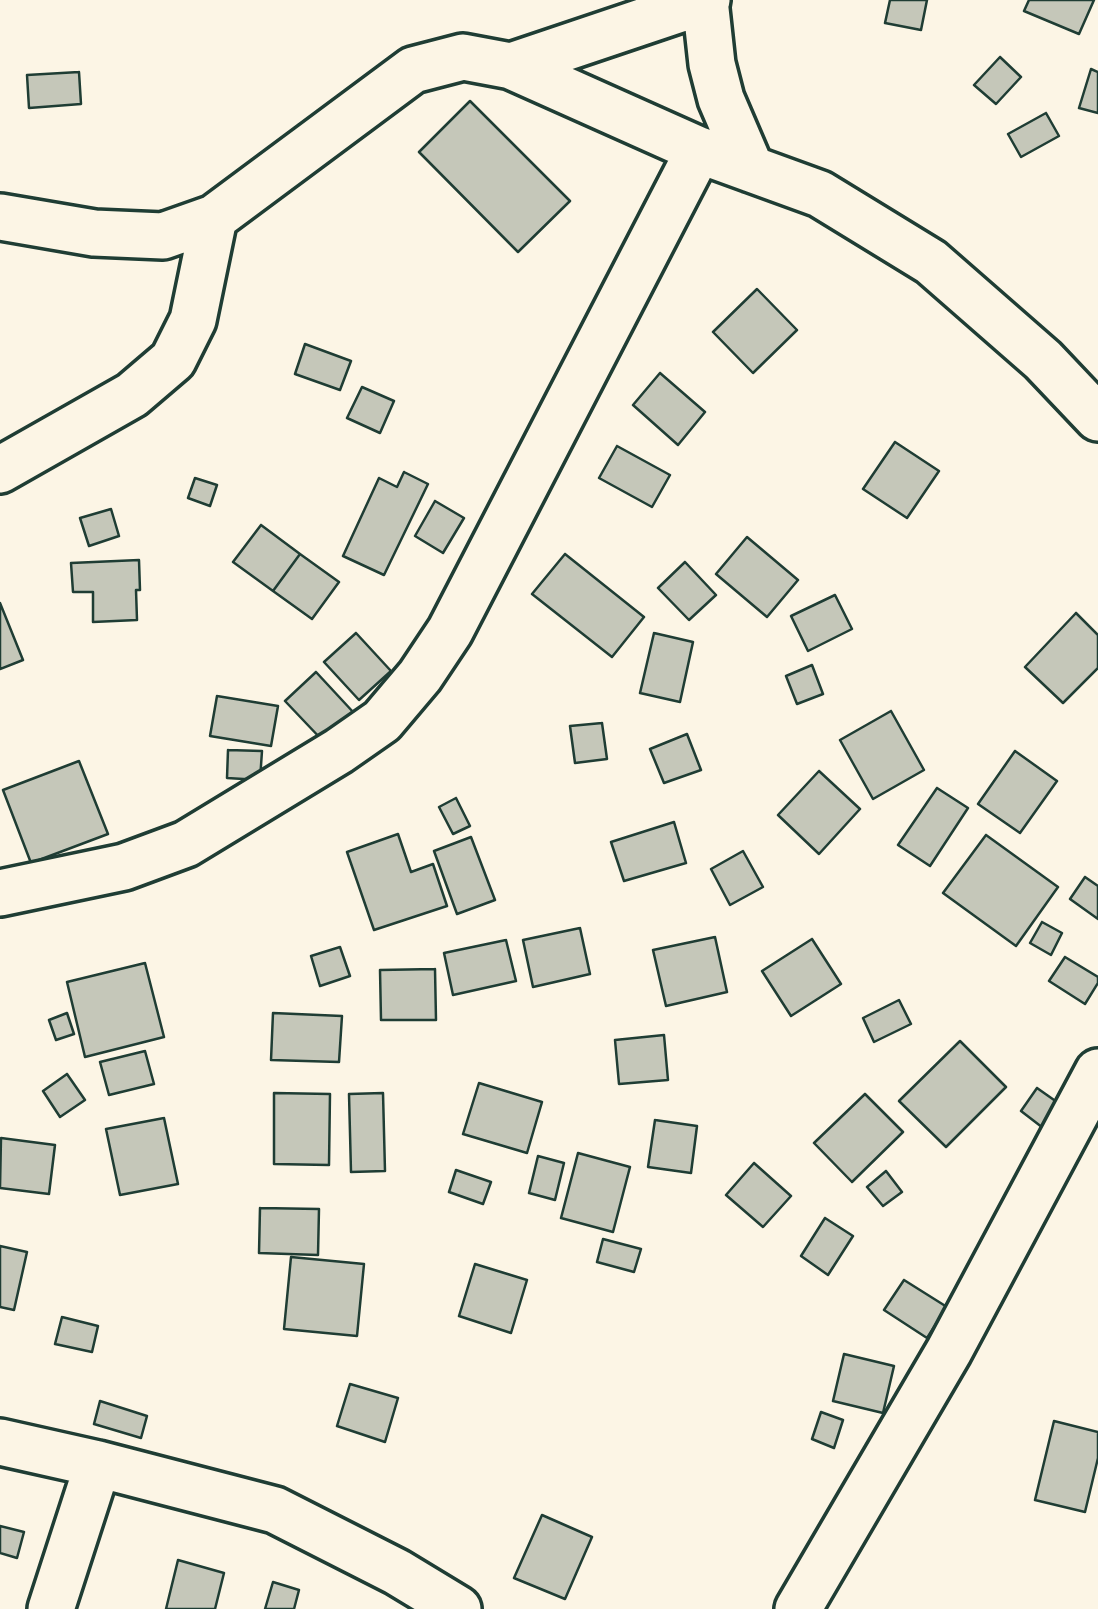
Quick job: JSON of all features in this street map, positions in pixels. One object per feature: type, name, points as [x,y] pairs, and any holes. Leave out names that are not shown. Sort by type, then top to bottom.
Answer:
[{"type":"street","points":[[511,66],[706,0],[712,64],[721,99],[751,169]]},
{"type":"street","points":[[0,217],[94,233],[163,236],[214,218],[413,70],[463,57],[511,66],[699,150],[820,194],[931,262],[1043,360],[1098,418]]},
{"type":"street","points":[[0,893],[124,868],[186,844],[382,721],[420,676],[450,631],[699,150]]},
{"type":"street","points":[[0,470],[132,395],[174,360],[192,320],[214,218]]},
{"type":"street","points":[[798,1609],[949,1351],[1098,1072]]},
{"type":"street","points":[[0,1442],[275,1510],[397,1572],[458,1609]]},
{"type":"street","points":[[51,1609],[98,1464]]},
{"type":"building","points":[[890,0],[927,0],[921,30],[885,23]]},
{"type":"building","points":[[1029,0],[1094,0],[1079,34],[1024,11]]},
{"type":"building","points":[[1000,57],[1021,77],[996,104],[974,85]]},
{"type":"building","points":[[1091,69],[1098,72],[1098,113],[1079,108]]},
{"type":"building","points":[[79,72],[81,104],[29,108],[27,75]]},
{"type":"building","points":[[470,101],[570,201],[518,252],[419,152]]},
{"type":"building","points":[[1046,113],[1059,136],[1021,157],[1008,134]]},
{"type":"building","points":[[757,289],[797,330],[753,373],[713,332]]},
{"type":"building","points":[[305,344],[351,361],[340,390],[295,374]]},
{"type":"building","points":[[660,373],[705,412],[678,445],[633,405]]},
{"type":"building","points":[[362,387],[394,401],[380,433],[347,418]]},
{"type":"building","points":[[895,442],[939,471],[907,518],[863,489]]},
{"type":"building","points":[[617,446],[670,475],[652,507],[599,478]]},
{"type":"building","points":[[404,472],[428,484],[384,575],[343,556],[379,478],[397,487]]},
{"type":"building","points":[[195,478],[217,485],[210,506],[188,498]]},
{"type":"building","points":[[435,501],[464,518],[443,553],[415,536]]},
{"type":"building","points":[[111,509],[119,536],[89,546],[80,518]]},
{"type":"building","points":[[261,525],[300,554],[273,591],[233,562]]},
{"type":"building","points":[[747,537],[798,580],[767,617],[716,574]]},
{"type":"building","points":[[300,554],[339,582],[312,619],[273,591]]},
{"type":"building","points":[[565,554],[644,617],[612,657],[532,594]]},
{"type":"building","points":[[139,560],[137,620],[93,622],[93,592],[73,592],[71,563]]},
{"type":"building","points":[[685,562],[716,595],[689,620],[658,588]]},
{"type":"building","points":[[835,595],[852,629],[808,651],[791,616]]},
{"type":"building","points":[[0,603],[23,660],[0,669]]},
{"type":"building","points":[[1076,613],[1098,635],[1098,668],[1063,703],[1025,667]]},
{"type":"building","points":[[356,633],[391,671],[359,700],[324,662]]},
{"type":"building","points":[[654,633],[693,642],[680,702],[640,693]]},
{"type":"building","points":[[812,665],[823,694],[797,704],[786,676]]},
{"type":"building","points":[[316,672],[354,713],[323,741],[285,701]]},
{"type":"building","points":[[217,696],[278,706],[271,746],[210,736]]},
{"type":"building","points":[[891,711],[924,770],[873,799],[840,740]]},
{"type":"building","points":[[602,723],[607,759],[575,763],[570,726]]},
{"type":"building","points":[[687,734],[701,770],[664,783],[650,749]]},
{"type":"building","points":[[228,750],[262,751],[260,780],[227,778]]},
{"type":"building","points":[[1015,751],[1057,781],[1020,833],[978,804]]},
{"type":"building","points":[[79,761],[108,834],[31,863],[3,790]]},
{"type":"building","points":[[819,771],[860,809],[819,854],[778,815]]},
{"type":"building","points":[[937,788],[968,808],[930,866],[898,845]]},
{"type":"building","points":[[456,798],[470,826],[453,834],[439,807]]},
{"type":"building","points":[[674,822],[686,863],[624,881],[611,842]]},
{"type":"building","points":[[398,834],[411,872],[433,864],[447,906],[374,930],[347,852]]},
{"type":"building","points":[[986,835],[1058,887],[1016,946],[943,893]]},
{"type":"building","points":[[471,837],[495,900],[457,914],[434,851]]},
{"type":"building","points":[[743,851],[763,887],[730,905],[711,869]]},
{"type":"building","points":[[1085,877],[1098,886],[1098,919],[1070,899]]},
{"type":"building","points":[[1042,922],[1062,933],[1051,955],[1030,943]]},
{"type":"building","points":[[580,928],[590,974],[533,987],[523,940]]},
{"type":"building","points":[[715,937],[727,992],[666,1006],[653,950]]},
{"type":"building","points":[[812,939],[841,984],[791,1016],[762,971]]},
{"type":"building","points":[[506,940],[516,981],[453,995],[444,953]]},
{"type":"building","points":[[340,947],[350,976],[320,986],[311,956]]},
{"type":"building","points":[[1065,957],[1098,977],[1085,1004],[1049,981]]},
{"type":"building","points":[[145,963],[164,1037],[85,1057],[67,982]]},
{"type":"building","points":[[435,969],[436,1020],[381,1020],[380,970]]},
{"type":"building","points":[[899,1000],[911,1024],[874,1042],[863,1018]]},
{"type":"building","points":[[67,1013],[74,1034],[56,1040],[49,1020]]},
{"type":"building","points":[[273,1013],[342,1016],[339,1062],[271,1060]]},
{"type":"building","points":[[664,1035],[668,1080],[619,1084],[615,1040]]},
{"type":"building","points":[[960,1041],[1006,1087],[946,1147],[899,1101]]},
{"type":"building","points":[[145,1051],[154,1084],[109,1095],[100,1062]]},
{"type":"building","points":[[67,1074],[85,1100],[60,1117],[43,1091]]},
{"type":"building","points":[[479,1083],[542,1102],[527,1153],[463,1134]]},
{"type":"building","points":[[1037,1088],[1064,1107],[1047,1131],[1021,1111]]},
{"type":"building","points":[[274,1093],[330,1094],[329,1165],[274,1164]]},
{"type":"building","points":[[383,1093],[385,1171],[351,1172],[349,1094]]},
{"type":"building","points":[[865,1094],[903,1132],[852,1182],[814,1143]]},
{"type":"building","points":[[164,1118],[178,1184],[120,1195],[106,1129]]},
{"type":"building","points":[[655,1120],[697,1126],[691,1173],[648,1167]]},
{"type":"building","points":[[1,1138],[55,1145],[49,1194],[0,1188]]},
{"type":"building","points":[[578,1153],[630,1167],[613,1232],[561,1218]]},
{"type":"building","points":[[538,1156],[564,1163],[555,1200],[529,1193]]},
{"type":"building","points":[[754,1163],[791,1196],[763,1227],[726,1195]]},
{"type":"building","points":[[456,1170],[491,1182],[483,1204],[449,1192]]},
{"type":"building","points":[[886,1171],[902,1192],[883,1206],[867,1187]]},
{"type":"building","points":[[260,1208],[319,1209],[318,1255],[259,1253]]},
{"type":"building","points":[[825,1218],[853,1236],[828,1275],[801,1256]]},
{"type":"building","points":[[603,1239],[641,1249],[634,1272],[597,1262]]},
{"type":"building","points":[[0,1246],[27,1252],[14,1310],[0,1307]]},
{"type":"building","points":[[291,1257],[364,1264],[357,1336],[284,1329]]},
{"type":"building","points":[[475,1264],[527,1280],[511,1333],[459,1316]]},
{"type":"building","points":[[904,1280],[947,1307],[927,1338],[884,1310]]},
{"type":"building","points":[[62,1317],[98,1326],[92,1352],[55,1344]]},
{"type":"building","points":[[844,1354],[894,1366],[883,1413],[833,1401]]},
{"type":"building","points":[[350,1384],[398,1398],[385,1442],[337,1426]]},
{"type":"building","points":[[100,1401],[147,1416],[141,1438],[94,1424]]},
{"type":"building","points":[[821,1412],[843,1420],[834,1448],[812,1439]]},
{"type":"building","points":[[1054,1421],[1098,1432],[1098,1458],[1085,1512],[1035,1500]]},
{"type":"building","points":[[542,1515],[592,1537],[565,1599],[514,1578]]},
{"type":"building","points":[[0,1526],[24,1532],[17,1558],[0,1553]]},
{"type":"building","points":[[178,1560],[224,1573],[215,1609],[166,1609]]},
{"type":"building","points":[[273,1582],[299,1590],[294,1609],[265,1609]]}]
